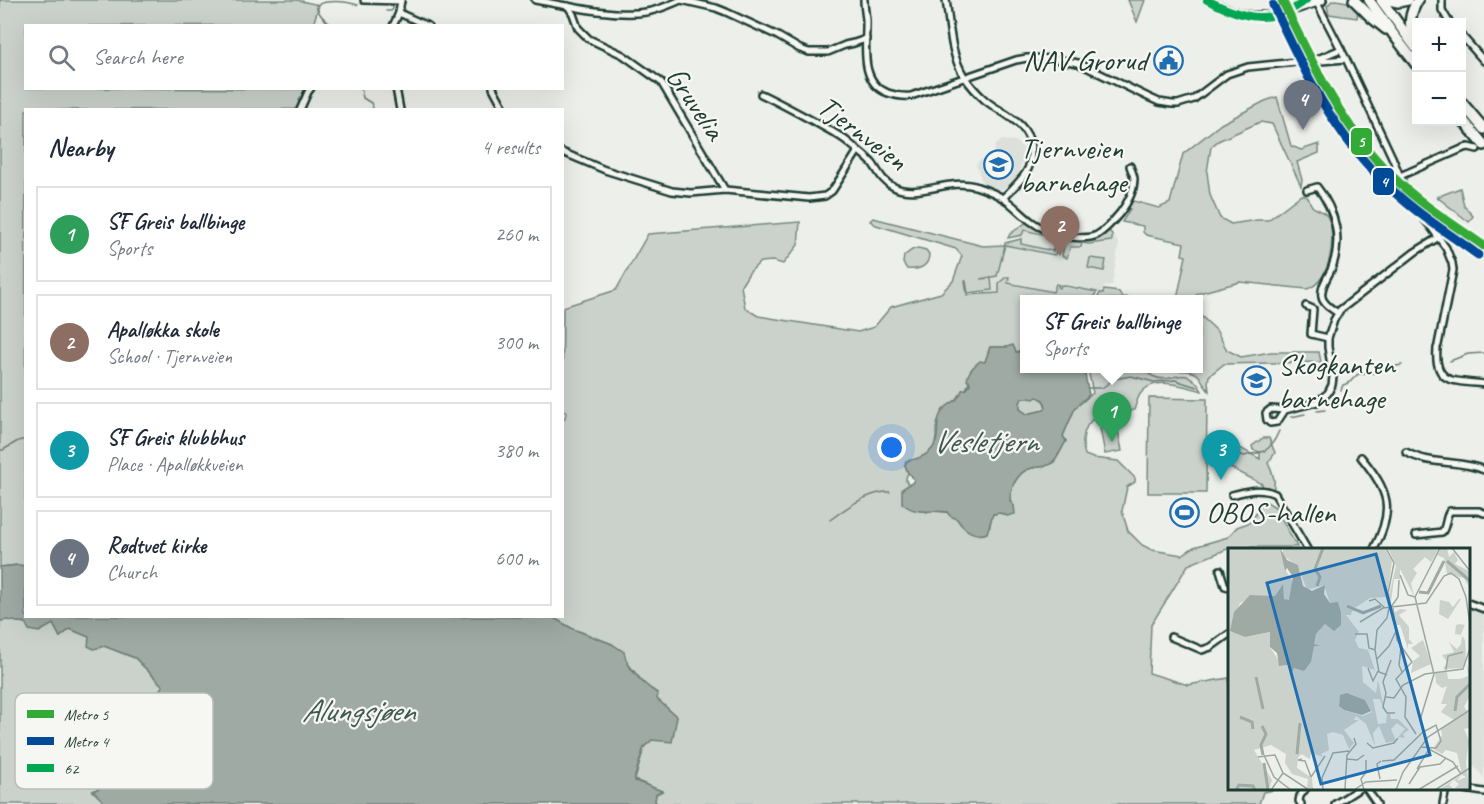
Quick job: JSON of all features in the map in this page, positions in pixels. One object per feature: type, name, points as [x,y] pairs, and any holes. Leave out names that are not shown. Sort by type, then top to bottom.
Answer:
[{"type":"highway","points":[[1354,0],[1394,35]]},
{"type":"highway","points":[[1369,0],[1412,59]]},
{"type":"highway","points":[[1381,0],[1412,43]]},
{"type":"highway","points":[[1389,0],[1398,2],[1408,0]]},
{"type":"highway","points":[[1412,30],[1411,11],[1418,0]]},
{"type":"highway","points":[[1466,109],[1484,129]]},
{"type":"highway","points":[[1466,126],[1480,147]]},
{"type":"street","points":[[364,0],[401,1],[394,24]]},
{"type":"street","points":[[535,0],[631,14],[662,9],[681,0],[726,12],[809,52],[828,52],[866,39]]},
{"type":"street","points":[[864,0],[866,62],[869,75],[873,83],[885,92],[901,98],[1016,60],[1042,58],[1078,63],[1160,102],[1178,104],[1194,99],[1227,74],[1248,67],[1346,58]]},
{"type":"street","points":[[946,0],[954,56],[964,77],[978,95],[1020,124],[1026,130],[1030,143],[1031,161],[1026,173],[1003,198]]},
{"type":"street","points":[[1208,0],[1232,11],[1253,16],[1273,16],[1303,8],[1318,1],[1412,204],[1439,237],[1453,266],[1438,346],[1438,364],[1447,379],[1484,384]]},
{"type":"street","points":[[1291,11],[1306,0]]},
{"type":"street","points":[[1442,0],[1442,10],[1447,18]]},
{"type":"street","name":"Gruvelia","points":[[568,6],[578,28],[589,39],[623,55],[661,82],[725,190]]},
{"type":"street","points":[[399,13],[424,24]]},
{"type":"street","points":[[1466,41],[1484,61]]},
{"type":"street","points":[[1315,60],[1341,49]]},
{"type":"street","points":[[301,108],[310,90]]},
{"type":"street","points":[[396,90],[400,108]]},
{"type":"street","points":[[494,90],[504,108]]},
{"type":"street","name":"Tjernveien","points":[[761,94],[845,140],[874,165],[883,180],[894,188],[913,191],[948,185],[976,186],[1003,198],[1032,222],[1052,232],[1072,237],[1097,235],[1116,218],[1129,199],[1134,178],[1130,166]]},
{"type":"street","points":[[1400,176],[1464,148],[1480,147]]},
{"type":"street","points":[[564,153],[605,170],[662,189],[691,193],[725,190],[809,198],[825,196],[835,189],[858,151]]},
{"type":"street","points":[[1307,190],[1317,187],[1327,200],[1335,219],[1336,253],[1322,295],[1327,305],[1338,313]]},
{"type":"street","points":[[1285,410],[1317,402],[1326,396],[1330,389],[1333,377],[1328,338],[1338,313],[1347,303],[1408,257],[1439,237]]},
{"type":"street","points":[[1306,306],[1313,309],[1311,334],[1328,338]]},
{"type":"street","points":[[1406,452],[1418,458],[1484,470]]},
{"type":"street","points":[[1361,457],[1380,483],[1386,503],[1385,525],[1374,548]]},
{"type":"street","points":[[1232,495],[1258,490],[1275,494],[1306,548]]},
{"type":"street","points":[[1416,535],[1442,532],[1450,511],[1484,513]]},
{"type":"street","points":[[1220,570],[1225,586],[1228,587]]},
{"type":"street","points":[[1469,604],[1484,609]]},
{"type":"street","points":[[1171,637],[1202,650],[1211,647],[1228,635]]},
{"type":"street","points":[[1301,804],[1300,796],[1305,789]]},
{"type":"street","points":[[1335,804],[1358,789]]},
{"type":"street","points":[[1367,789],[1377,804]]},
{"type":"street","points":[[1443,804],[1447,789]]},
{"type":"street","points":[[1463,789],[1484,792]]},
{"type":"shaded area","points":[[0,0],[297,0],[319,5],[313,24],[24,24],[24,90],[305,90],[299,101],[298,108],[24,108],[24,566],[0,567]]},
{"type":"shaded area","points":[[1128,0],[1145,0],[1137,22]]},
{"type":"shaded area","points":[[1336,0],[1347,2],[1358,10],[1357,18],[1329,14],[1327,6]]},
{"type":"shaded area","points":[[1277,97],[1291,146],[1301,150],[1319,144],[1319,153],[1297,162],[1302,180],[1301,186],[1272,124],[1260,122],[1218,141],[1211,147],[1207,172],[1210,195],[1220,218],[1231,224],[1268,220],[1301,195],[1308,197],[1313,207],[1324,212],[1331,226],[1330,258],[1326,269],[1315,285],[1307,289],[1240,282],[1196,295],[1178,295],[1186,256],[1182,255],[1184,243],[1146,235],[1143,232],[1143,226],[1122,222],[1130,209],[1127,205],[1130,200],[1159,208],[1170,203],[1183,154],[1221,124]]},
{"type":"shaded area","name":"Tjernveien barnehage","points":[[1002,140],[1015,141],[1024,149],[1024,157],[1017,177],[1001,190],[983,185],[976,164],[994,153],[995,146]]},
{"type":"shaded area","points":[[1460,188],[1464,206],[1473,216],[1469,222],[1437,197]]},
{"type":"shaded area","points":[[873,218],[983,246],[1004,245],[1021,239],[1021,244],[1053,251],[1054,246],[1056,247],[1054,255],[1005,245],[997,276],[980,279],[991,278],[992,290],[968,293],[965,281],[967,295],[999,293],[999,283],[1006,277],[1009,277],[1008,283],[1053,292],[1056,284],[1060,288],[1061,285],[1097,292],[1095,295],[1020,295],[1020,351],[1016,352],[1013,346],[990,347],[985,362],[969,380],[964,392],[941,415],[933,448],[927,454],[905,465],[908,473],[906,481],[926,512],[950,513],[990,526],[993,514],[1014,506],[1010,501],[1011,490],[1019,476],[1035,467],[1052,464],[1057,457],[1066,441],[1063,436],[1075,408],[1093,393],[1089,373],[1148,373],[1158,378],[1184,375],[1196,382],[1202,391],[1168,383],[1152,385],[1139,396],[1134,410],[1101,415],[1091,421],[1085,431],[1083,443],[1085,455],[1118,461],[1135,478],[1135,482],[1127,487],[1122,511],[1128,531],[1142,545],[1152,550],[1182,555],[1194,547],[1228,537],[1237,527],[1251,522],[1264,500],[1275,507],[1297,547],[1232,547],[1188,565],[1151,625],[1149,673],[1188,685],[1228,678],[1228,789],[1274,789],[1263,792],[1259,804],[657,804],[656,794],[662,791],[635,780],[644,747],[652,740],[664,740],[677,717],[657,699],[657,693],[646,686],[612,644],[573,629],[554,618],[564,618],[564,418],[566,412],[564,412],[564,307],[616,290],[648,234],[800,222],[798,245],[783,264],[773,261],[760,262],[749,273],[741,286],[745,308],[758,316],[858,332],[874,327],[891,307],[941,293],[953,281],[962,256],[956,249],[876,225],[870,221]]},
{"type":"shaded area","points":[[1027,222],[1048,234],[1065,238],[1077,239],[1110,231],[1119,244],[1112,285],[1104,287],[1103,294],[1097,292],[1095,295],[999,293],[967,295],[965,281],[997,276],[1005,243],[1018,239]]},
{"type":"shaded area","points":[[1027,222],[1039,230],[1058,237],[1058,242],[1055,242],[1055,237],[1024,230],[1022,235],[1008,238]]},
{"type":"shaded area","points":[[1108,230],[1112,234],[1111,241],[1082,243],[1081,247],[1070,247],[1067,258],[1062,256],[1065,238],[1077,239]]},
{"type":"shaded area","points":[[918,248],[926,250],[929,254],[927,262],[919,268],[907,269],[903,263],[904,256]]},
{"type":"shaded area","points":[[1090,258],[1106,260],[1104,271],[1088,268]]},
{"type":"shaded area","points":[[1104,290],[1119,292],[1121,295],[1099,295]]},
{"type":"shaded area","points":[[1203,318],[1216,330],[1227,350],[1241,357],[1271,352],[1319,352],[1321,362],[1224,364],[1209,376],[1209,391],[1195,373],[1203,373]]},
{"type":"shaded area","points":[[1040,397],[1046,407],[1044,410],[1027,414],[1020,409],[1022,398]]},
{"type":"shaded area","points":[[1149,398],[1207,399],[1206,493],[1148,493]]},
{"type":"shaded area","points":[[1117,425],[1122,451],[1105,454],[1100,428]]},
{"type":"shaded area","points":[[1263,438],[1269,438],[1275,453],[1268,463],[1273,474],[1272,494],[1264,493],[1262,484],[1227,466],[1221,447],[1224,439],[1260,459],[1260,452],[1253,450],[1252,446]]},
{"type":"shaded area","points":[[1469,608],[1484,614],[1484,778],[1469,760]]},
{"type":"shaded area","points":[[10,619],[25,623],[53,624],[60,637],[70,629],[135,658],[163,686],[157,693],[15,693],[15,789],[98,789],[93,791],[105,802],[95,804],[0,804],[0,621]]},
{"type":"water","name":"Vesletjern","points":[[1013,345],[1016,352],[1020,351],[1020,373],[1085,373],[1089,395],[1075,408],[1063,436],[1066,441],[1055,460],[1048,465],[1034,467],[1023,472],[1016,480],[1011,490],[1010,501],[1014,506],[1015,514],[1007,516],[1000,513],[993,514],[987,533],[978,534],[966,529],[947,512],[918,511],[907,507],[902,503],[902,489],[914,480],[908,473],[906,461],[921,457],[936,443],[941,413],[945,407],[956,400],[962,390],[967,389],[970,384],[967,380],[970,372],[980,361],[985,362],[990,347]],"holes":[[[1022,398],[1042,399],[1046,407],[1044,410],[1027,414],[1020,409]]]},
{"type":"water","name":"Alungsjøen","points":[[24,566],[24,618],[554,618],[573,629],[612,644],[624,652],[636,676],[657,693],[657,699],[677,717],[672,742],[652,740],[644,747],[635,776],[635,781],[662,791],[656,794],[657,804],[95,804],[104,802],[93,791],[98,789],[213,789],[213,693],[157,693],[163,686],[135,658],[104,646],[94,649],[88,646],[89,637],[70,629],[60,637],[53,624],[39,632],[29,630],[25,622],[0,621],[0,567]]},
{"type":"waterway","points":[[331,24],[319,12],[316,5],[326,2],[358,5]]},
{"type":"waterway","points":[[386,11],[391,11],[393,4]]},
{"type":"waterway","points":[[361,90],[363,98],[371,103],[373,108]]},
{"type":"waterway","points":[[1450,361],[1468,354],[1484,353]]},
{"type":"waterway","points":[[1341,390],[1343,385],[1349,383],[1358,374],[1370,374],[1402,365]]},
{"type":"waterway","points":[[1088,388],[1102,388],[1114,379],[1131,376],[1154,382],[1175,380],[1197,387]]},
{"type":"waterway","points":[[1317,411],[1325,410]]},
{"type":"waterway","points":[[1291,417],[1305,414]]},
{"type":"waterway","points":[[1227,437],[1240,455],[1245,456],[1267,450],[1279,431]]},
{"type":"waterway","points":[[0,450],[24,440]]},
{"type":"waterway","points":[[830,520],[866,497],[890,492]]},
{"type":"metro line","name":"5","points":[[1282,0],[1330,94],[1358,138],[1393,177],[1414,196],[1484,246]]},
{"type":"metro line","name":"4","points":[[1273,5],[1321,100],[1368,166],[1419,213],[1478,255]]},
{"type":"transit line","name":"62","points":[[1207,0],[1233,11],[1257,17],[1282,14],[1306,0]]},
{"type":"place","name":"NAV Grorud","points":[[1168,60]]},
{"type":"place","name":"Rødtvet kirke","points":[[1303,130]]},
{"type":"place","name":"Tjernveien barnehage","points":[[999,165]]},
{"type":"place","name":"Apalløkka skole","points":[[1060,256]]},
{"type":"place","name":"Skogkanten barnehage","points":[[1257,381]]},
{"type":"place","name":"SF Greis ballbinge","points":[[1112,442]]},
{"type":"place","name":"SF Greis klubbhus","points":[[1221,480]]},
{"type":"place","name":"OBOS-hallen","points":[[1185,512]]}]
